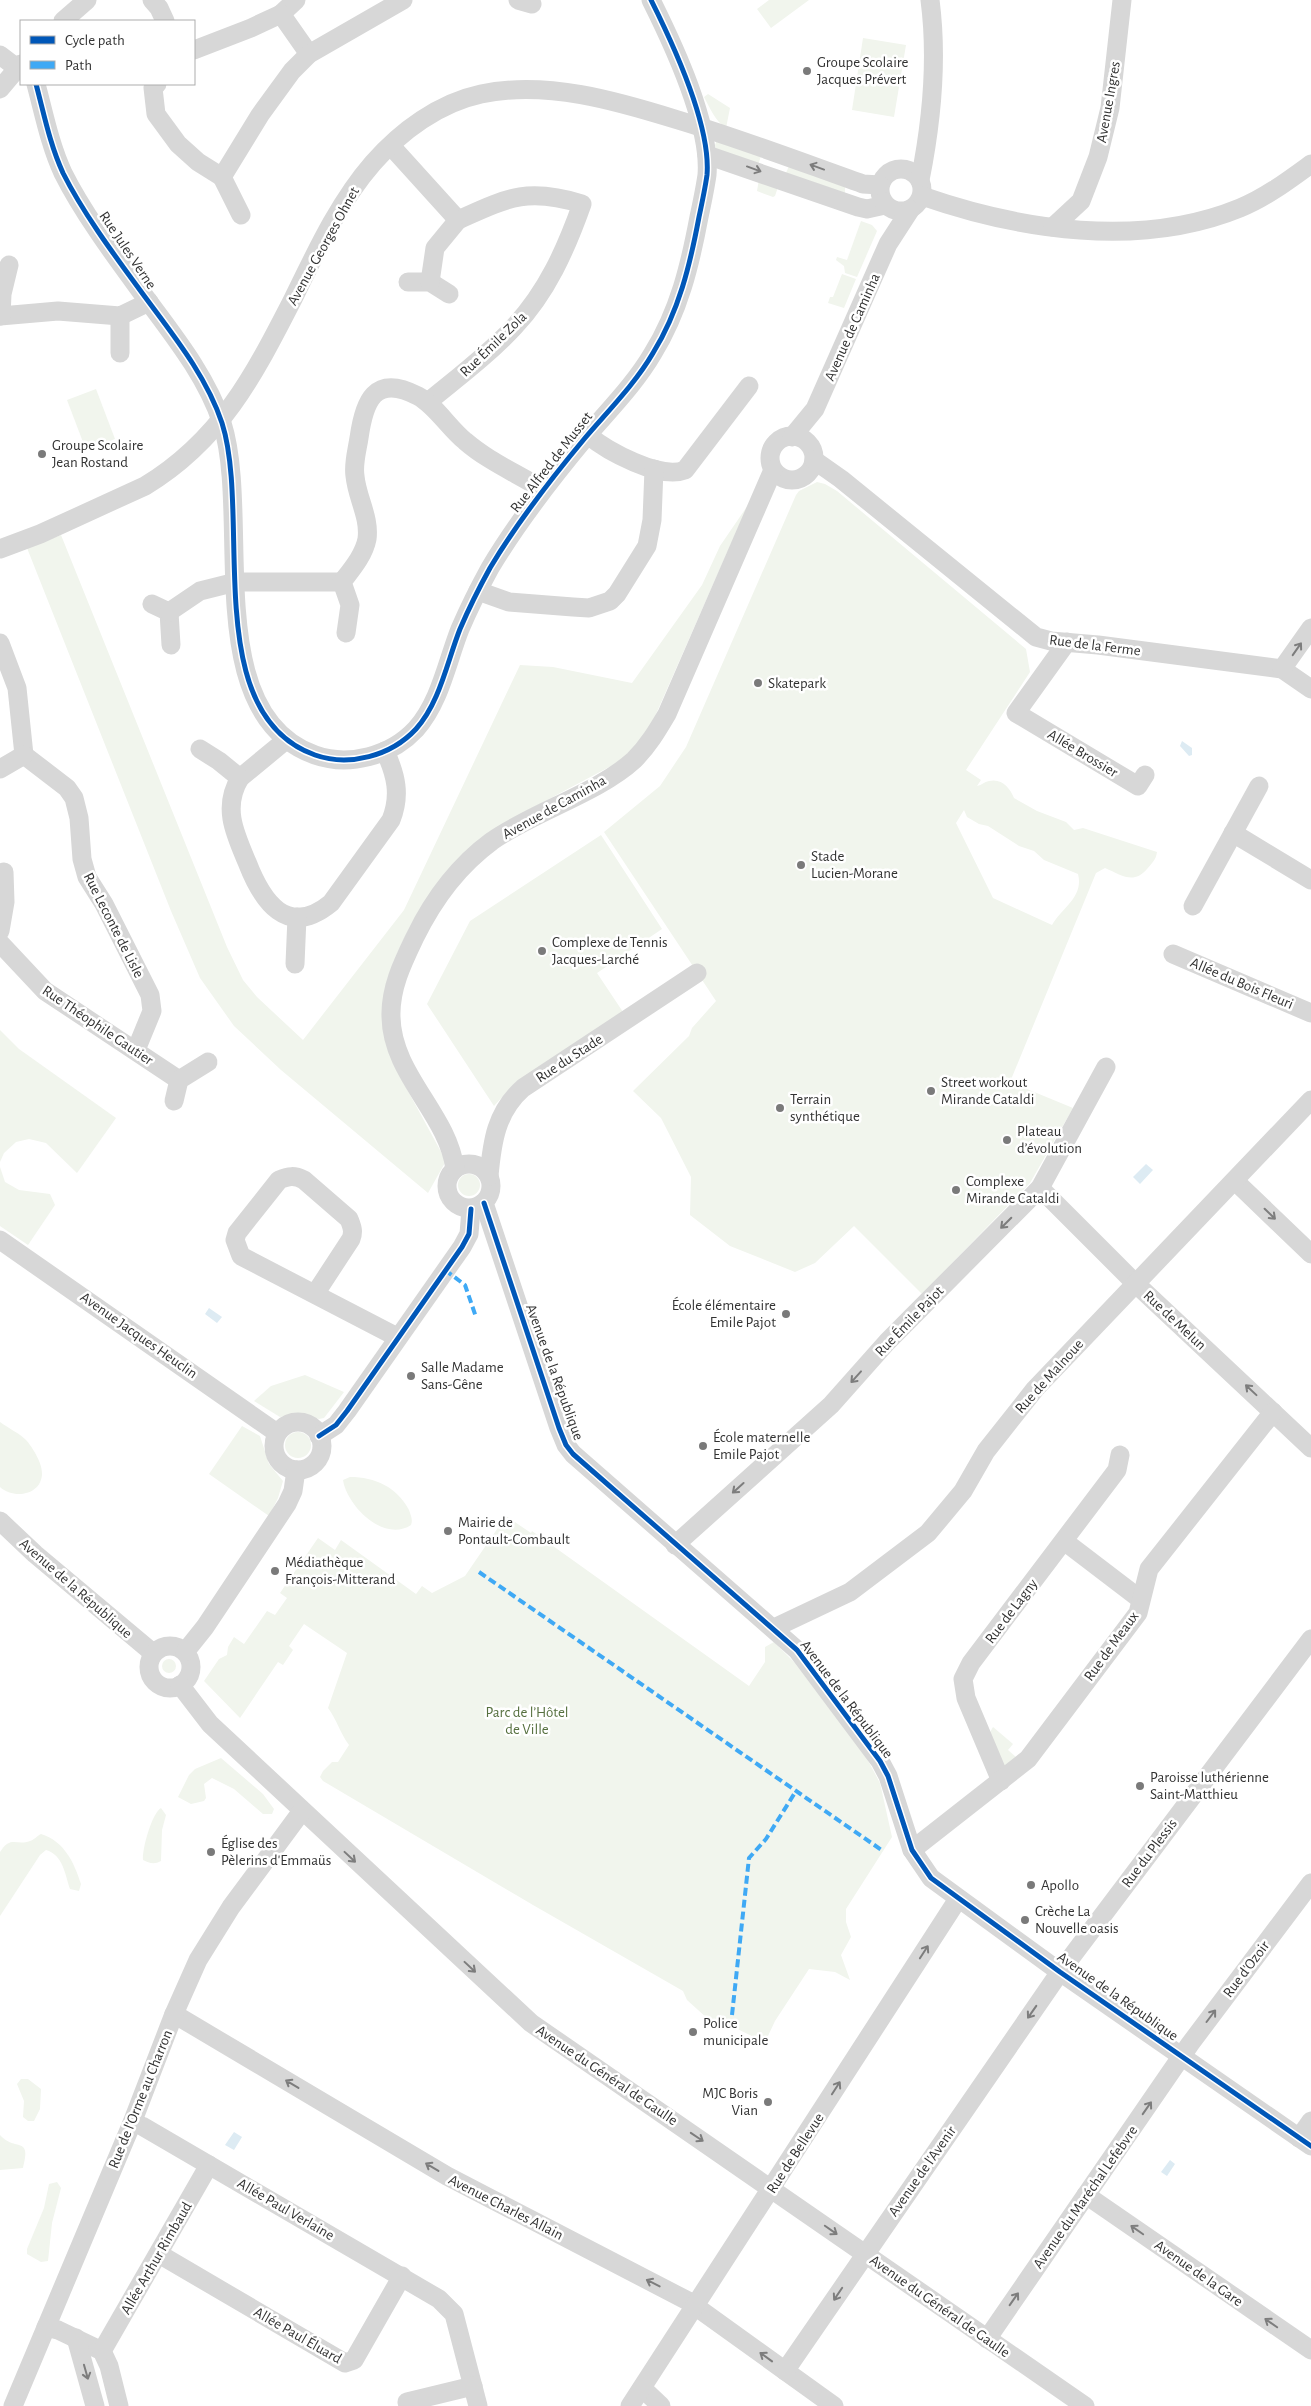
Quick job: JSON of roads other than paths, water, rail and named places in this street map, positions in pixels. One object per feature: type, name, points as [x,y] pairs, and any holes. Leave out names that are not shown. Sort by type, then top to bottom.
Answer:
[{"type":"street","points":[[64,20],[87,0]]},
{"type":"street","points":[[152,0],[159,8],[165,20]]},
{"type":"street","points":[[195,50],[281,14],[296,0]]},
{"type":"street","points":[[222,177],[260,115],[292,72],[309,54],[403,0]]},
{"type":"street","name":"Rue Alfred de Musset","points":[[221,421],[232,485],[240,642],[250,684],[264,716],[286,740],[306,751],[334,759],[363,758],[385,751],[414,731],[428,712],[461,627],[478,591],[520,520],[542,489],[630,385],[653,354],[673,316],[692,254],[706,179],[707,155],[704,128],[670,42],[650,0]]},
{"type":"street","name":"Avenue de Caminha","points":[[792,436],[815,409],[888,244],[925,153],[931,121],[933,88],[933,35],[930,0]]},
{"type":"street","name":"Avenue Ingres","points":[[1080,230],[1082,201],[1107,127],[1122,0]]},
{"type":"street","points":[[281,14],[309,54]]},
{"type":"street","points":[[0,56],[20,68],[0,89]]},
{"type":"street","name":"Rue Jules Verne","points":[[36,85],[52,143],[64,175],[96,226],[175,338],[207,390],[221,421]]},
{"type":"street","points":[[156,85],[153,88],[156,114],[178,144],[191,156],[222,177],[241,215]]},
{"type":"street","name":"Avenue Georges Ohnet","points":[[0,549],[40,534],[145,486],[161,476],[195,448],[221,421],[246,387],[342,206],[364,175],[390,146],[426,117],[442,108],[480,94],[507,91],[545,91],[610,101],[704,128],[869,186],[880,185]]},
{"type":"street","points":[[390,146],[458,220]]},
{"type":"street","points":[[905,169],[925,153]]},
{"type":"street","points":[[707,155],[867,209],[906,200]]},
{"type":"street","points":[[786,181],[782,174],[783,165],[794,159]]},
{"type":"street","points":[[906,200],[916,175],[905,169],[898,169],[887,174],[880,185],[881,199],[906,200],[1053,227],[1080,230],[1149,230],[1216,217],[1249,203],[1282,185],[1311,164]]},
{"type":"street","points":[[848,179],[851,186],[850,204]]},
{"type":"street","name":"Rue Émile Zola","points":[[428,402],[480,359],[528,311],[558,264],[582,204],[566,200],[518,196],[496,202],[458,220],[434,248],[430,282]]},
{"type":"street","name":"Avenue Ingres","points":[[1053,227],[1082,201]]},
{"type":"street","points":[[9,265],[2,294],[0,316],[58,311],[120,316],[149,302]]},
{"type":"street","points":[[408,282],[430,282],[449,294]]},
{"type":"street","points":[[120,316],[120,353]]},
{"type":"street","points":[[588,434],[605,449],[654,469],[677,473],[686,470],[749,386]]},
{"type":"street","points":[[207,390],[226,396],[246,387]]},
{"type":"street","points":[[342,582],[362,553],[366,541],[367,520],[354,474],[362,414],[366,403],[380,391],[391,389],[416,395],[428,402],[440,417],[480,453],[542,489]]},
{"type":"street","name":"Avenue de Caminha","points":[[812,453],[815,409]]},
{"type":"street","points":[[792,436],[805,441],[812,453],[810,470],[806,476],[799,479],[779,474],[770,457],[775,445],[780,440],[792,436]]},
{"type":"street","points":[[195,448],[216,446],[229,460]]},
{"type":"street","name":"Rue de la Ferme","points":[[812,453],[1036,637],[1282,669],[1311,689]]},
{"type":"street","points":[[478,591],[509,602],[573,607],[589,608],[610,600],[617,594],[647,546],[652,520],[654,469]]},
{"type":"street","name":"Avenue de Caminha","points":[[462,1166],[406,1068],[393,1029],[391,1017],[394,986],[408,952],[434,902],[456,873],[470,860],[492,842],[524,821],[617,772],[647,745],[667,714],[779,474]]},
{"type":"street","points":[[169,612],[200,591],[236,582],[342,582]]},
{"type":"street","points":[[342,582],[350,606],[346,633]]},
{"type":"street","points":[[152,604],[169,612]]},
{"type":"street","points":[[169,612],[171,645]]},
{"type":"street","points":[[1282,669],[1311,628]]},
{"type":"street","points":[[1036,637],[1043,655],[1044,665],[1041,677]]},
{"type":"street","points":[[1041,677],[1067,642]]},
{"type":"street","points":[[0,643],[4,666],[17,688],[24,755],[0,768]]},
{"type":"street","name":"Allée Brossier","points":[[1041,677],[1016,713],[1138,786],[1146,775]]},
{"type":"street","points":[[286,740],[240,778],[231,798],[231,820],[250,869],[265,900],[281,912],[297,917],[317,912],[331,903],[392,820],[396,808],[397,788],[392,764],[385,751]]},
{"type":"street","points":[[200,749],[220,761],[240,778]]},
{"type":"street","name":"Rue Leconte de Lisle","points":[[24,755],[67,788],[74,798],[79,818],[82,859],[87,877],[104,904],[150,995],[152,1011],[136,1050]]},
{"type":"street","points":[[1193,906],[1259,786]]},
{"type":"street","points":[[1233,833],[1311,880]]},
{"type":"street","points":[[0,931],[5,902],[4,872]]},
{"type":"street","points":[[295,964],[297,917]]},
{"type":"street","name":"Rue Théophile Gautier","points":[[0,943],[45,991],[179,1080]]},
{"type":"street","name":"Allée du Bois Fleuri","points":[[1173,954],[1311,1013]]},
{"type":"street","name":"Rue du Stade","points":[[489,1176],[496,1127],[512,1098],[522,1088],[697,973]]},
{"type":"street","points":[[174,1101],[179,1080],[208,1062]]},
{"type":"street","name":"Rue Émile Pajot","points":[[675,1545],[831,1406],[887,1342],[1040,1188],[1106,1067]]},
{"type":"street","name":"Rue de Malnoue","points":[[774,1628],[850,1592],[928,1533],[963,1491],[986,1451],[1010,1419],[1036,1389],[1311,1100]]},
{"type":"street","points":[[319,1436],[336,1425],[347,1411],[397,1337],[462,1247],[469,1234],[477,1206],[491,1190],[489,1176],[479,1166],[462,1166],[447,1184],[449,1196],[459,1206],[477,1206]]},
{"type":"street","points":[[315,1294],[350,1239],[353,1233],[352,1226],[348,1219],[304,1180],[296,1176],[288,1176],[279,1180],[237,1233],[235,1240],[241,1256],[397,1337]]},
{"type":"street","points":[[1235,1181],[1311,1254]]},
{"type":"street","name":"Rue de Melun","points":[[1040,1188],[1135,1283],[1311,1448]]},
{"type":"street","name":"Avenue de la République","points":[[477,1206],[566,1444],[573,1454],[675,1545],[798,1650],[880,1761],[888,1776],[912,1850],[932,1878],[958,1899],[1060,1972],[1305,2142]]},
{"type":"street","name":"Avenue Jacques Heuclin","points":[[0,1240],[277,1433]]},
{"type":"street","name":"Rue de Meaux","points":[[912,1850],[1028,1759],[1138,1613],[1149,1569],[1273,1412]]},
{"type":"street","points":[[302,1422],[310,1425],[319,1436],[322,1449],[316,1462],[303,1470],[296,1470],[281,1464],[276,1457],[274,1441],[277,1433],[288,1424],[302,1422]]},
{"type":"street","name":"Rue de Lagny","points":[[1001,1781],[966,1698],[964,1679],[971,1663],[1117,1470],[1120,1455]]},
{"type":"street","points":[[185,1652],[205,1627],[287,1504],[293,1491],[296,1470]]},
{"type":"street","name":"Avenue de la République","points":[[0,1521],[41,1560],[153,1653]]},
{"type":"street","points":[[1064,1541],[1140,1599]]},
{"type":"street","name":"Rue du Plessis","points":[[1060,1972],[1310,1642]]},
{"type":"street","points":[[173,1645],[185,1652],[191,1664],[191,1670],[185,1681],[180,1685],[174,1688],[161,1686],[152,1678],[148,1666],[153,1653],[165,1646],[173,1645]]},
{"type":"street","name":"Avenue du Général de Gaulle","points":[[180,1685],[210,1724],[531,2023],[772,2188],[1084,2406]]},
{"type":"street","name":"Rue de l'Orme au Charron","points":[[13,2406],[198,1960],[226,1914],[302,1811]]},
{"type":"street","name":"Rue d'Ozoir","points":[[1183,2056],[1311,1883]]},
{"type":"street","name":"Rue de Bellevue","points":[[630,2406],[696,2307],[958,1899]]},
{"type":"street","name":"Avenue de l'Avenir","points":[[785,2371],[1060,1972]]},
{"type":"street","name":"Avenue Charles Allain","points":[[174,2014],[447,2176],[696,2307],[834,2406]]},
{"type":"street","name":"Avenue du Maréchal Lefebvre","points":[[987,2339],[1183,2056]]},
{"type":"street","points":[[1305,2142],[1311,2121]]},
{"type":"street","name":"Allée Paul Verlaine","points":[[132,2122],[142,2126],[439,2299],[454,2314],[478,2406]]},
{"type":"street","name":"Allée Arthur Rimbaud","points":[[102,2351],[209,2165]]},
{"type":"street","name":"Avenue de la Gare","points":[[1086,2195],[1311,2350]]},
{"type":"street","name":"Allée Paul Éluard","points":[[159,2254],[345,2363],[354,2360],[402,2276]]},
{"type":"street","points":[[46,2327],[58,2330],[102,2351],[109,2366],[119,2406]]},
{"type":"street","points":[[76,2338],[95,2406]]},
{"type":"street","points":[[408,2406],[407,2402],[473,2386]]},
{"type":"street","points":[[642,2388],[661,2406]]},
{"type":"place","name":"Groupe Scolaire Jacques Prévert","points":[[807,71]]},
{"type":"place","name":"Groupe Scolaire Jean Rostand","points":[[42,454]]},
{"type":"place","name":"Skatepark","points":[[758,683]]},
{"type":"place","name":"Stade Lucien-Morane","points":[[801,865]]},
{"type":"place","name":"Complexe de Tennis Jacques-Larché","points":[[542,951]]},
{"type":"place","name":"Street workout Mirande Cataldi","points":[[931,1091]]},
{"type":"place","name":"Terrain synthétique","points":[[780,1108]]},
{"type":"place","name":"Plateau d’évolution","points":[[1007,1140]]},
{"type":"place","name":"Complexe Mirande Cataldi","points":[[956,1190]]},
{"type":"place","name":"École élémentaire Emile Pajot","points":[[786,1314]]},
{"type":"place","name":"Salle Madame Sans-Gêne","points":[[411,1376]]},
{"type":"place","name":"École maternelle Emile Pajot","points":[[703,1446]]},
{"type":"place","name":"Mairie de Pontault-Combault","points":[[448,1531]]},
{"type":"place","name":"Médiathèque François-Mitterand","points":[[275,1571]]},
{"type":"place","name":"Paroisse luthérienne Saint-Matthieu","points":[[1140,1786]]},
{"type":"place","name":"Église des Pèlerins d'Emmaüs","points":[[211,1852]]},
{"type":"place","name":"Apollo","points":[[1031,1885]]},
{"type":"place","name":"Crèche La Nouvelle oasis","points":[[1025,1920]]},
{"type":"place","name":"Police municipale","points":[[693,2032]]},
{"type":"place","name":"MJC Boris Vian","points":[[768,2102]]},
{"type":"park label","name":"Parc de l’Hôtel de Ville","points":[[527,1720]]}]
